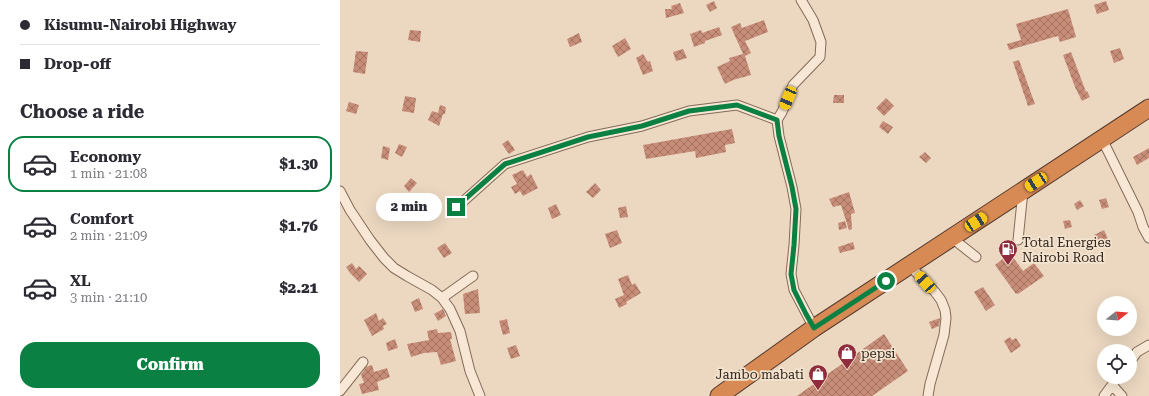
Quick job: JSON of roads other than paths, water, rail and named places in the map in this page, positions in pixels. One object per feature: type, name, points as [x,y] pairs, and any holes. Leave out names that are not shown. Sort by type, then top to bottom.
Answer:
[{"type":"highway","points":[[719,396],[814,328],[1149,108]]},
{"type":"street","points":[[801,0],[813,20],[821,42],[820,57],[794,85],[777,120],[779,136],[796,209],[791,274],[794,290],[814,328]]},
{"type":"street","points":[[456,207],[505,164],[588,137],[642,126],[689,111],[737,105],[777,120]]},
{"type":"street","points":[[1102,139],[1138,212],[1143,227],[1149,238]]},
{"type":"street","points":[[340,191],[350,210],[384,258],[394,268],[432,290],[442,298],[450,309],[460,331],[470,370],[480,396]]},
{"type":"street","points":[[1018,240],[1023,191]]},
{"type":"street","points":[[952,238],[976,257]]},
{"type":"street","points":[[910,266],[935,292],[941,300],[945,310],[946,318],[944,335],[928,396]]},
{"type":"street","points":[[442,298],[473,276]]},
{"type":"street","points":[[1137,352],[1149,345]]},
{"type":"street","points":[[340,392],[362,362]]},
{"type":"street","points":[[1104,396],[1112,385],[1122,396]]},
{"type":"place","name":"Total Energies Nairobi Road","points":[[1008,266]]},
{"type":"place","name":"pepsi","points":[[847,370]]},
{"type":"place","name":"Jambo mabati","points":[[818,391]]}]
